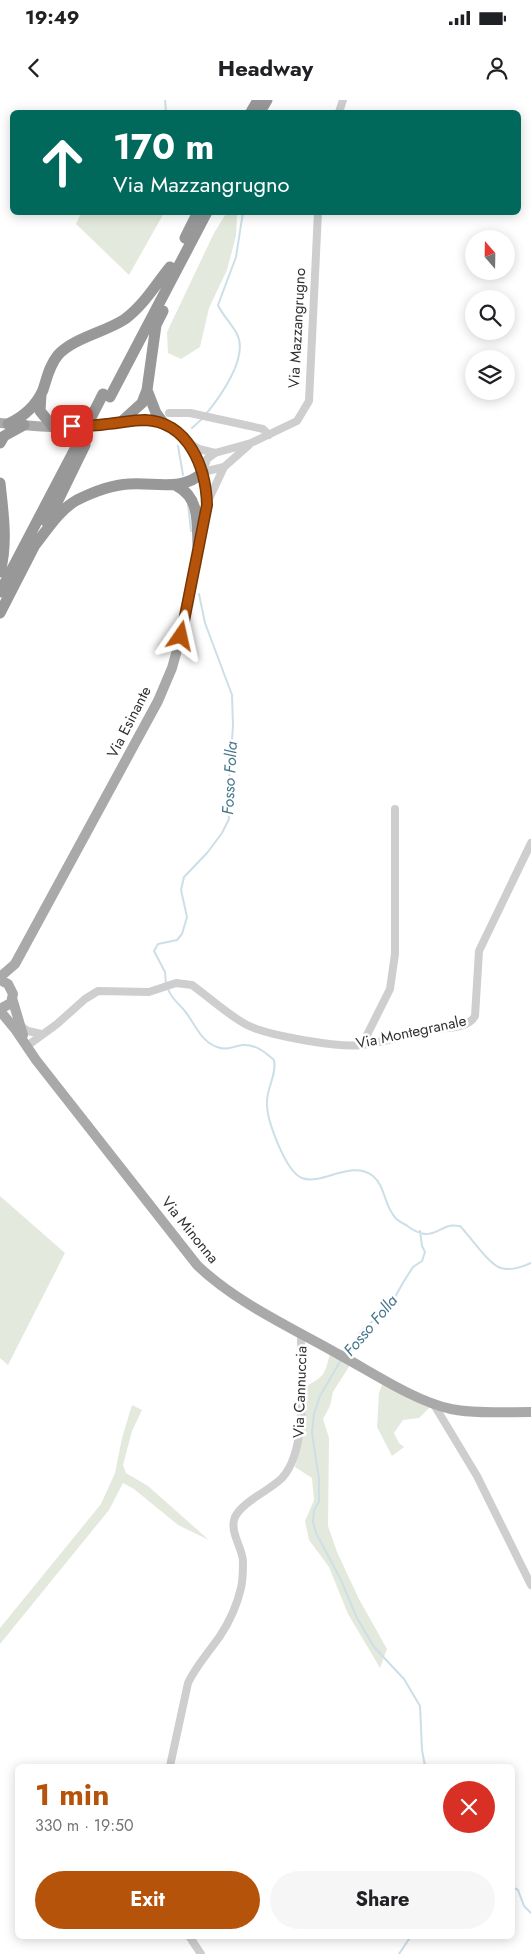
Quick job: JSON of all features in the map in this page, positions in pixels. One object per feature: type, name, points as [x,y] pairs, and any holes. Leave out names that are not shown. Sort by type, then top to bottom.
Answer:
[{"type":"highway","points":[[4,424],[22,418],[36,401],[53,362],[60,353],[70,346],[123,320],[142,305],[173,269],[197,215]]},
{"type":"highway","points":[[0,613],[35,545],[106,396],[173,269],[205,215]]},
{"type":"highway","points":[[122,422],[142,404],[147,390],[156,325],[176,284],[173,269]]},
{"type":"highway","points":[[42,390],[40,411],[54,428]]},
{"type":"highway","points":[[147,390],[156,413],[165,425]]},
{"type":"highway","points":[[0,443],[4,436],[24,425]]},
{"type":"highway","points":[[0,592],[82,444]]},
{"type":"highway","points":[[177,486],[196,478],[203,472]]},
{"type":"highway","points":[[0,483],[4,536],[4,551],[0,572]]},
{"type":"highway","points":[[35,545],[58,516],[76,501],[102,490],[127,484],[177,486],[186,490],[194,502],[198,546]]},
{"type":"main road","points":[[4,424],[54,428],[146,420],[165,425],[176,431],[194,451],[203,472]]},
{"type":"main road","name":"Via Esinante","points":[[0,979],[15,964],[158,701],[172,668],[181,636],[207,505],[203,472]]},
{"type":"main road","name":"Via Esinante","points":[[12,994],[15,964]]},
{"type":"main road","points":[[0,979],[8,984],[12,994],[7,1006],[0,1010]]},
{"type":"main road","name":"Via Minonna","points":[[12,994],[26,1046]]},
{"type":"main road","name":"Via Minonna","points":[[0,1010],[42,1068],[197,1265],[214,1282],[301,1334],[418,1397],[451,1409],[484,1412],[531,1412]]},
{"type":"street","name":"Via Mazzangrugno","points":[[215,453],[269,436],[297,421],[309,401],[318,215]]},
{"type":"street","points":[[168,414],[183,412],[196,414],[263,429],[269,436]]},
{"type":"street","points":[[185,440],[199,449],[215,453]]},
{"type":"street","name":"Via Mazzangrugno","points":[[207,505],[213,486],[224,467],[251,443]]},
{"type":"street","points":[[203,472],[207,459],[215,453]]},
{"type":"street","name":"Via Mazzangrugno","points":[[203,472],[224,467]]},
{"type":"street","points":[[362,1045],[390,989],[395,954],[395,809]]},
{"type":"street","name":"Via Montegranale","points":[[26,1046],[58,1024],[98,991],[149,992],[182,982],[192,985],[247,1025],[268,1033],[342,1045],[362,1045],[465,1025],[472,1021],[475,1016],[478,951],[531,843]]},
{"type":"street","points":[[20,1026],[28,1031],[41,1034]]},
{"type":"street","name":"Via Cannuccia","points":[[170,1764],[188,1683],[193,1672],[221,1635],[235,1610],[241,1586],[243,1560],[234,1527],[235,1517],[243,1507],[282,1478],[298,1448],[301,1429],[301,1334]]},
{"type":"street","points":[[433,1403],[477,1476],[531,1585]]},
{"type":"street","points":[[191,1939],[201,1954]]},
{"type":"shaded area","points":[[80,215],[163,215],[129,275],[76,224]]},
{"type":"shaded area","points":[[225,215],[237,215],[236,236],[227,270],[209,308],[200,347],[181,359],[168,353],[167,332],[214,233]]},
{"type":"shaded area","points":[[0,1196],[65,1253],[8,1365],[0,1358]]},
{"type":"shaded area","points":[[330,1353],[350,1365],[333,1392],[330,1406],[323,1419],[329,1438],[328,1526],[337,1552],[359,1599],[387,1649],[380,1668],[348,1614],[329,1567],[309,1540],[305,1521],[314,1500],[312,1478],[295,1467],[304,1430],[305,1387],[323,1374]]},
{"type":"shaded area","points":[[383,1382],[430,1407],[419,1418],[403,1420],[394,1433],[399,1443],[404,1447],[392,1456],[377,1427],[379,1393]]},
{"type":"shaded area","points":[[132,1405],[142,1410],[132,1431],[123,1465],[126,1473],[148,1486],[209,1540],[178,1525],[134,1489],[123,1483],[109,1510],[0,1644],[0,1628],[101,1504],[115,1473],[122,1438]]},
{"type":"waterway","name":"Fosso Folla","points":[[165,100],[166,110]]},
{"type":"waterway","name":"Fosso Folla","points":[[206,414],[225,387],[236,365],[239,354],[240,343],[237,334],[218,305],[236,257],[243,215]]},
{"type":"waterway","name":"Fosso Folla","points":[[192,428],[203,418]]},
{"type":"waterway","points":[[178,446],[183,475]]},
{"type":"waterway","points":[[188,504],[191,531]]},
{"type":"waterway","name":"Fosso Folla","points":[[166,984],[165,972],[154,951],[158,944],[177,940],[182,934],[187,917],[181,890],[184,877],[207,853],[222,833],[229,819],[228,795],[233,726],[232,695],[205,623],[199,594]]},
{"type":"waterway","name":"Fosso Folla","points":[[168,989],[206,1041],[224,1049],[243,1045],[256,1047],[274,1060],[275,1066],[267,1098],[268,1112],[278,1145],[296,1174],[310,1180],[346,1171],[364,1172],[377,1180],[395,1217],[413,1230],[427,1234],[450,1226],[460,1226],[496,1266],[512,1269],[531,1263]]},
{"type":"waterway","name":"Fosso Folla","points":[[346,1354],[360,1332],[390,1306],[413,1267],[422,1261],[425,1252],[422,1246],[420,1231]]},
{"type":"waterway","name":"Fosso Folla","points":[[341,1360],[320,1396],[314,1414],[312,1433],[319,1479],[319,1502],[314,1510],[313,1522],[316,1533],[341,1580],[356,1616],[374,1647],[404,1679],[420,1706],[422,1750],[425,1764]]},
{"type":"waterway","name":"Fosso Folla","points":[[515,1888],[518,1890],[524,1906],[531,1913]]},
{"type":"waterway","points":[[399,1954],[409,1939]]},
{"type":"route","points":[[72,426],[146,420],[165,425],[176,431],[185,440],[200,461],[206,486],[207,505],[181,636]]}]
